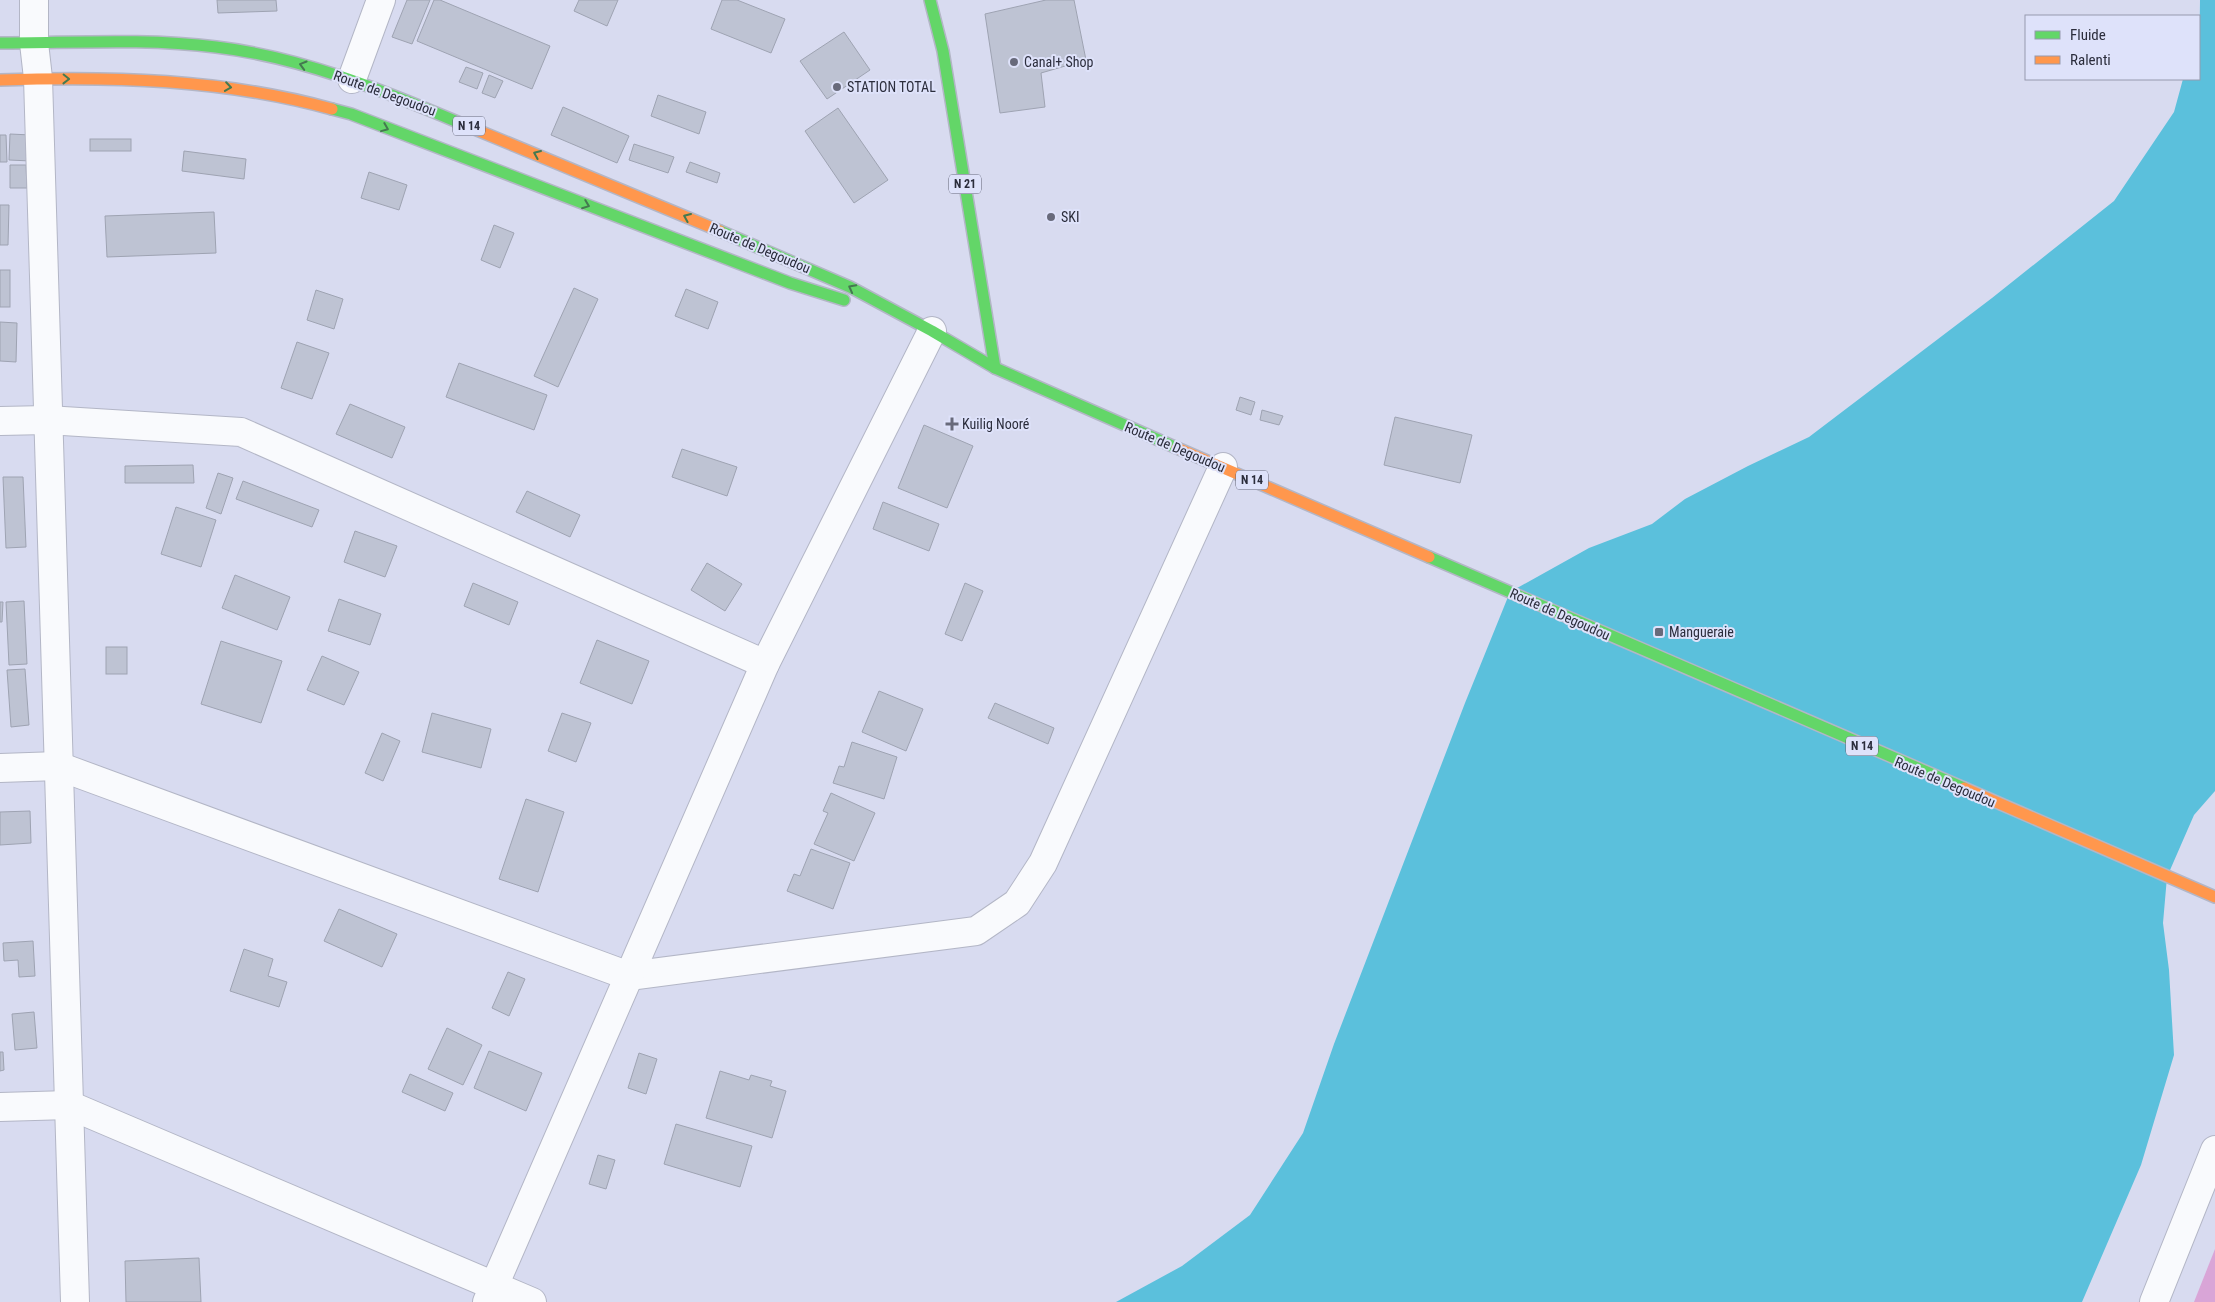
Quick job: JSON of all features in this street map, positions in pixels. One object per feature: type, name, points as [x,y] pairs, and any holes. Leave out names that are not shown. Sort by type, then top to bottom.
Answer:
[{"type":"main road","name":"N 21","points":[[930,0],[943,51],[995,368]]},
{"type":"main road","name":"Route de Degoudou","points":[[0,43],[192,44],[286,60],[352,79],[804,266],[850,287],[995,368],[2215,897]]},
{"type":"main road","name":"Route de Degoudou","points":[[0,80],[38,78],[137,80],[207,84],[307,100],[351,114],[790,284],[921,326]]},
{"type":"street","points":[[34,0],[34,43],[38,78],[75,1302]]},
{"type":"street","points":[[352,79],[381,0]]},
{"type":"street","points":[[491,1294],[765,664],[921,326]]},
{"type":"street","points":[[0,421],[47,420],[241,432],[765,664]]},
{"type":"street","points":[[0,768],[58,766],[629,976],[976,931],[1017,902],[1043,863],[1222,467]]},
{"type":"street","points":[[0,1107],[69,1105],[491,1294],[532,1302]]},
{"type":"street","points":[[2154,1302],[2215,1150]]},
{"type":"shaded area","points":[[2215,1249],[2215,1302],[2194,1302]]},
{"type":"water","points":[[2200,0],[2215,0],[2215,791],[2194,815],[2167,877],[2163,923],[2169,970],[2174,1055],[2141,1165],[2082,1302],[1116,1302],[1182,1266],[1250,1215],[1303,1133],[1334,1044],[1465,703],[1510,592],[1589,548],[1652,524],[1685,499],[1809,437],[1992,298],[2114,201],[2174,112],[2183,80],[2200,80]]},
{"type":"building","points":[[217,0],[276,0],[277,11],[218,13]]},
{"type":"building","points":[[407,0],[430,0],[412,44],[392,37]]},
{"type":"building","points":[[434,0],[440,0],[550,46],[532,89],[417,41]]},
{"type":"building","points":[[579,0],[618,0],[607,26],[574,11]]},
{"type":"building","points":[[722,0],[737,0],[785,19],[771,53],[711,29]]},
{"type":"building","points":[[1046,0],[1074,0],[1086,60],[1041,73],[1045,107],[1000,113],[985,14]]},
{"type":"building","points":[[844,32],[870,70],[827,99],[800,61]]},
{"type":"building","points":[[466,67],[483,73],[477,89],[459,82]]},
{"type":"building","points":[[489,75],[503,81],[495,98],[482,93]]},
{"type":"building","points":[[658,95],[706,112],[699,134],[651,116]]},
{"type":"building","points":[[563,107],[629,136],[617,163],[551,135]]},
{"type":"building","points":[[838,108],[888,180],[854,203],[805,131]]},
{"type":"building","points":[[10,134],[31,135],[31,161],[9,160]]},
{"type":"building","points":[[0,135],[6,135],[7,162],[0,162]]},
{"type":"building","points":[[90,139],[131,139],[131,151],[90,151]]},
{"type":"building","points":[[634,144],[674,157],[668,173],[629,160]]},
{"type":"building","points":[[184,151],[246,159],[244,179],[182,171]]},
{"type":"building","points":[[690,162],[720,173],[717,183],[686,172]]},
{"type":"building","points":[[10,165],[26,165],[27,188],[10,188]]},
{"type":"building","points":[[369,172],[407,185],[399,210],[361,198]]},
{"type":"building","points":[[0,205],[9,205],[8,245],[0,245]]},
{"type":"building","points":[[214,212],[216,253],[107,257],[105,216]]},
{"type":"building","points":[[494,225],[514,233],[500,268],[481,260]]},
{"type":"building","points":[[0,270],[10,270],[10,307],[0,307]]},
{"type":"building","points":[[574,288],[598,299],[558,387],[534,376]]},
{"type":"building","points":[[686,289],[718,302],[708,329],[675,316]]},
{"type":"building","points":[[316,290],[343,299],[334,329],[307,320]]},
{"type":"building","points":[[0,322],[17,323],[16,362],[0,361]]},
{"type":"building","points":[[297,342],[329,353],[312,399],[281,388]]},
{"type":"building","points":[[459,363],[547,395],[534,430],[446,397]]},
{"type":"building","points":[[1240,397],[1255,402],[1251,415],[1236,410]]},
{"type":"building","points":[[350,404],[405,427],[392,458],[336,434]]},
{"type":"building","points":[[1262,410],[1283,416],[1279,425],[1260,420]]},
{"type":"building","points":[[1395,417],[1472,435],[1460,483],[1384,465]]},
{"type":"building","points":[[924,425],[973,446],[947,508],[898,488]]},
{"type":"building","points":[[682,449],[737,467],[727,496],[672,477]]},
{"type":"building","points":[[193,465],[194,483],[125,483],[125,466]]},
{"type":"building","points":[[218,473],[233,478],[221,514],[206,508]]},
{"type":"building","points":[[3,477],[23,477],[26,547],[6,548]]},
{"type":"building","points":[[243,481],[319,510],[312,527],[236,499]]},
{"type":"building","points":[[527,491],[580,515],[570,537],[516,512]]},
{"type":"building","points":[[883,502],[939,524],[929,551],[873,529]]},
{"type":"building","points":[[176,507],[216,520],[201,567],[161,554]]},
{"type":"building","points":[[355,531],[397,546],[385,577],[344,562]]},
{"type":"building","points":[[707,563],[742,584],[725,611],[691,590]]},
{"type":"building","points":[[235,575],[290,597],[277,630],[222,608]]},
{"type":"building","points":[[473,583],[518,602],[509,625],[464,606]]},
{"type":"building","points":[[965,583],[983,591],[962,641],[945,634]]},
{"type":"building","points":[[339,599],[381,614],[370,645],[328,631]]},
{"type":"building","points":[[24,601],[27,664],[9,665],[6,602]]},
{"type":"building","points":[[0,602],[3,602],[2,622],[0,622]]},
{"type":"building","points":[[597,640],[649,661],[632,704],[580,683]]},
{"type":"building","points":[[221,641],[282,661],[261,723],[201,704]]},
{"type":"building","points":[[106,647],[127,647],[127,674],[106,674]]},
{"type":"building","points":[[322,656],[359,672],[344,705],[307,690]]},
{"type":"building","points":[[25,669],[29,725],[11,727],[7,670]]},
{"type":"building","points":[[879,691],[923,709],[906,751],[862,732]]},
{"type":"building","points":[[995,703],[1054,728],[1048,744],[988,718]]},
{"type":"building","points":[[432,713],[491,729],[481,768],[422,752]]},
{"type":"building","points":[[562,713],[591,723],[576,762],[548,751]]},
{"type":"building","points":[[382,733],[400,741],[383,781],[365,773]]},
{"type":"building","points":[[852,742],[897,757],[884,799],[833,783],[839,766],[844,767]]},
{"type":"building","points":[[831,793],[875,813],[854,861],[814,844],[828,813],[823,811]]},
{"type":"building","points":[[526,799],[564,812],[538,892],[499,879]]},
{"type":"building","points":[[30,811],[31,843],[0,845],[0,812]]},
{"type":"building","points":[[811,849],[850,863],[833,909],[787,891],[794,874],[800,876]]},
{"type":"building","points":[[339,909],[397,934],[382,967],[324,941]]},
{"type":"building","points":[[33,941],[35,976],[19,977],[18,960],[4,961],[3,943]]},
{"type":"building","points":[[244,949],[273,959],[268,976],[287,982],[279,1007],[230,991]]},
{"type":"building","points":[[508,972],[525,979],[509,1016],[492,1008]]},
{"type":"building","points":[[34,1012],[37,1048],[15,1050],[12,1014]]},
{"type":"building","points":[[447,1028],[482,1045],[463,1085],[428,1069]]},
{"type":"building","points":[[489,1051],[542,1073],[526,1111],[474,1088]]},
{"type":"building","points":[[0,1052],[3,1052],[4,1070],[0,1071]]},
{"type":"building","points":[[639,1053],[657,1059],[646,1094],[628,1088]]},
{"type":"building","points":[[720,1071],[749,1080],[751,1075],[772,1081],[770,1086],[786,1091],[772,1138],[706,1118]]},
{"type":"building","points":[[410,1074],[453,1093],[445,1111],[402,1092]]},
{"type":"building","points":[[676,1124],[752,1146],[740,1187],[664,1164]]},
{"type":"building","points":[[598,1155],[615,1160],[606,1189],[589,1184]]},
{"type":"building","points":[[199,1258],[201,1302],[126,1302],[125,1261]]},
{"type":"traffic: fast","points":[[930,0],[943,51],[995,368]]},
{"type":"traffic: fast","points":[[0,43],[162,43],[189,44],[248,52],[279,58],[341,76],[460,123]]},
{"type":"traffic: fast","points":[[332,109],[351,114],[790,283],[844,300]]},
{"type":"traffic: fast","points":[[720,231],[850,287],[932,331],[995,368],[1177,448]]},
{"type":"traffic: fast","points":[[1429,557],[1964,788]]},
{"type":"traffic: slow","points":[[0,80],[84,79],[167,82],[250,91],[332,109]]},
{"type":"traffic: slow","points":[[460,123],[720,231]]},
{"type":"traffic: slow","points":[[1177,448],[1429,557]]},
{"type":"traffic: slow","points":[[1964,788],[2215,897]]},
{"type":"place","name":"Canal+ Shop","points":[[1014,62]]},
{"type":"place","name":"STATION TOTAL","points":[[837,87]]},
{"type":"place","name":"SKI","points":[[1051,217]]},
{"type":"place","name":"Kuilig Nooré","points":[[952,424]]},
{"type":"place","name":"Mangueraie","points":[[1659,632]]}]
